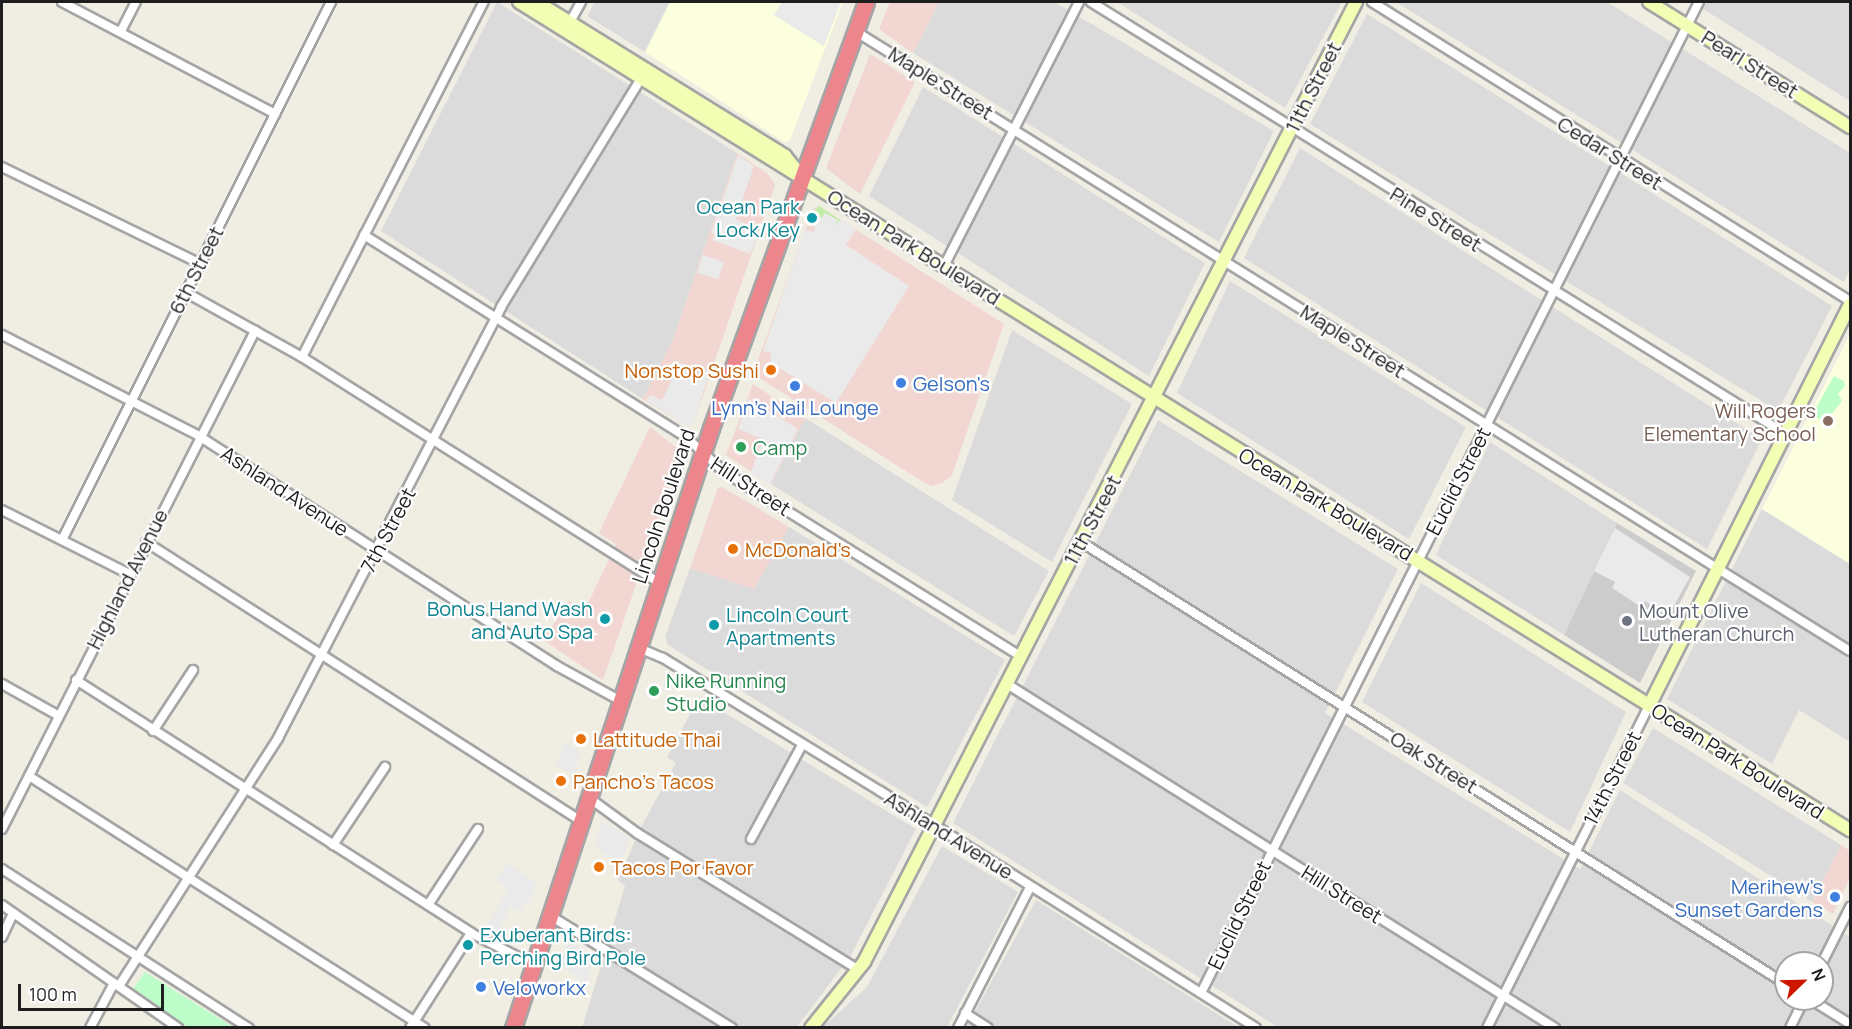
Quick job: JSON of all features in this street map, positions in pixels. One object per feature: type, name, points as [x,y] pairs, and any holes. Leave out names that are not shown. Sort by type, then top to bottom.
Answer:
[{"type":"highway","name":"Lincoln Boulevard","points":[[513,1028],[703,454],[866,2]]},
{"type":"street","points":[[62,2],[275,114]]},
{"type":"street","points":[[121,32],[136,2]]},
{"type":"street","name":"6th Street","points":[[62,540],[331,2]]},
{"type":"street","points":[[302,357],[484,2]]},
{"type":"street","points":[[570,22],[581,2]]},
{"type":"street","points":[[944,266],[1079,2]]},
{"type":"street","name":"Pine Street","points":[[1091,2],[1552,291],[1784,433]]},
{"type":"street","name":"11th Street","points":[[811,1028],[859,970],[1081,542],[1356,2]]},
{"type":"street","name":"Cedar Street","points":[[1372,2],[1619,159],[1851,302]]},
{"type":"street","name":"Pearl Street","points":[[1649,2],[1851,127]]},
{"type":"street","name":"Euclid Street","points":[[1201,993],[1343,705],[1418,561],[1699,2]]},
{"type":"street","name":"Ocean Park Boulevard","points":[[528,3],[564,24],[570,22],[644,73]]},
{"type":"street","name":"Ocean Park Boulevard","points":[[528,3],[785,156],[802,176],[1154,399],[1851,830]]},
{"type":"street","name":"Maple Street","points":[[855,31],[1225,260],[1717,570],[1851,651]]},
{"type":"street","name":"7th Street","points":[[90,1028],[117,985],[139,956],[244,789],[323,656],[496,318],[529,259],[644,73]]},
{"type":"street","points":[[2,167],[199,263]]},
{"type":"street","name":"Hill Street","points":[[364,235],[687,438],[723,471],[1020,656]]},
{"type":"street","points":[[184,292],[302,357],[660,583]]},
{"type":"street","name":"14th Street","points":[[1487,1028],[1851,302]]},
{"type":"street","name":"Highland Avenue","points":[[2,829],[129,574],[255,331]]},
{"type":"street","name":"Ashland Avenue","points":[[2,335],[200,436],[557,666],[621,701]]},
{"type":"street","points":[[2,510],[129,574]]},
{"type":"street","points":[[146,542],[581,821]]},
{"type":"street","name":"Oak Street","points":[[1081,542],[1774,976]]},
{"type":"street","name":"Ashland Avenue","points":[[639,648],[663,658],[1256,1028]]},
{"type":"street","points":[[153,731],[193,669]]},
{"type":"street","points":[[76,680],[471,933],[534,965]]},
{"type":"street","points":[[2,684],[59,716]]},
{"type":"street","name":"Hill Street","points":[[1007,684],[1555,1028]]},
{"type":"street","points":[[751,839],[802,745]]},
{"type":"street","points":[[333,845],[385,768]]},
{"type":"street","points":[[29,776],[412,1024],[424,1028]]},
{"type":"street","points":[[588,797],[638,833],[859,970]]},
{"type":"street","points":[[428,906],[478,829]]},
{"type":"street","points":[[2,869],[249,1028]]},
{"type":"street","points":[[958,1028],[1030,887]]},
{"type":"street","points":[[2,905],[178,1028]]},
{"type":"street","points":[[1828,951],[1851,907]]},
{"type":"street","points":[[2,937],[14,914]]},
{"type":"street","points":[[549,915],[732,1028]]},
{"type":"street","points":[[412,1024],[471,933]]},
{"type":"street","points":[[1790,1028],[1798,1011]]},
{"type":"street","points":[[1830,1011],[1851,1024]]},
{"type":"street","points":[[965,1013],[988,1028]]},
{"type":"shaded area","points":[[497,2],[737,153],[673,340],[643,399],[381,231]]},
{"type":"shaded area","points":[[595,2],[670,2],[645,52],[587,16]]},
{"type":"shaded area","points":[[670,2],[843,2],[790,140],[784,142],[645,52]]},
{"type":"shaded area","points":[[782,2],[841,2],[824,46],[774,15]]},
{"type":"shaded area","points":[[890,2],[939,2],[913,53],[879,29]]},
{"type":"shaded area","points":[[939,2],[1054,2],[1274,131],[1219,242],[913,53]]},
{"type":"shaded area","points":[[1117,2],[1342,2],[1285,108]]},
{"type":"shaded area","points":[[1396,2],[1607,2],[1850,153],[1850,268],[1844,282]]},
{"type":"shaded area","points":[[1692,2],[1850,2],[1850,101]]},
{"type":"shaded area","points":[[1367,14],[1832,306],[1778,411],[1310,124]]},
{"type":"shaded area","points":[[870,54],[915,82],[860,194],[826,168]]},
{"type":"shaded area","points":[[923,87],[1205,263],[1149,376],[869,196]]},
{"type":"shaded area","points":[[1300,148],[1762,439],[1707,549],[1244,258]]},
{"type":"shaded area","points":[[737,153],[768,174],[775,185],[694,422],[689,427],[643,399],[673,340]]},
{"type":"shaded area","points":[[738,155],[754,166],[736,219],[759,231],[750,254],[712,240],[716,235],[711,233]]},
{"type":"shaded area","points":[[819,206],[1004,324],[952,475],[942,483],[932,486],[923,482],[753,374],[813,209]]},
{"type":"shaded area","points":[[825,213],[838,220],[834,226],[840,220],[856,229],[846,245],[909,286],[836,403],[771,363],[771,353],[763,351],[805,230],[814,232],[815,227],[808,224],[809,220],[813,221],[815,215],[822,218]]},
{"type":"shaded area","points":[[703,255],[724,262],[718,279],[697,273]]},
{"type":"shaded area","points":[[1230,281],[1466,427],[1409,539],[1177,393]]},
{"type":"shaded area","points":[[1012,330],[1132,404],[1052,562],[952,500]]},
{"type":"shaded area","name":"Will Rogers Elementary School","points":[[1850,334],[1850,564],[1762,509]]},
{"type":"shaded area","points":[[680,363],[697,369],[696,375],[700,376],[703,369],[710,371],[694,422],[689,427],[646,400],[650,395],[662,400]]},
{"type":"shaded area","points":[[753,384],[805,418],[771,484],[726,455]]},
{"type":"shaded area","points":[[749,399],[798,429],[770,484],[751,472],[763,439],[738,429]]},
{"type":"shaded area","points":[[805,418],[1049,571],[1014,636],[771,484]]},
{"type":"shaded area","points":[[1158,420],[1398,569],[1325,713],[1580,869],[1620,790],[1850,937],[1850,1027],[1278,1027],[953,823]]},
{"type":"shaded area","points":[[650,427],[682,452],[603,680],[543,640],[569,601],[585,610],[616,544],[599,533]]},
{"type":"shaded area","points":[[1490,442],[1617,523],[1564,635],[1436,555]]},
{"type":"shaded area","points":[[722,487],[789,527],[754,589],[690,568],[718,488]]},
{"type":"shaded area","points":[[1762,509],[1850,564],[1850,742],[1799,710],[1772,764],[1667,699]]},
{"type":"shaded area","points":[[1617,523],[1696,571],[1640,683],[1564,635]]},
{"type":"shaded area","points":[[789,527],[1005,660],[927,807],[668,645],[665,637],[690,568],[754,589]]},
{"type":"shaded area","points":[[1615,528],[1690,577],[1668,616],[1645,601],[1641,607],[1612,588],[1615,582],[1594,571]]},
{"type":"shaded area","points":[[1421,583],[1626,712],[1570,832],[1362,702]]},
{"type":"shaded area","points":[[699,697],[916,829],[851,955],[797,1027],[582,1028],[625,886],[618,880],[641,827],[676,763],[667,757]]},
{"type":"shaded area","points":[[1653,728],[1841,845],[1812,902],[1623,783]]},
{"type":"shaded area","points":[[566,742],[581,752],[574,774],[555,766]]},
{"type":"shaded area","points":[[603,822],[630,838],[620,865],[595,847]]},
{"type":"shaded area","points":[[1841,845],[1850,851],[1850,878],[1833,914],[1812,902]]},
{"type":"shaded area","points":[[942,846],[1018,892],[947,1027],[823,1027],[867,987]]},
{"type":"shaded area","points":[[508,863],[536,882],[528,904],[524,904],[522,910],[510,907],[498,934],[486,927],[509,888],[497,880]]},
{"type":"shaded area","points":[[1036,900],[1238,1027],[966,1028]]},
{"type":"shaded area","points":[[569,940],[595,956],[586,984],[560,965]]},
{"type":"green space","points":[[819,206],[840,220],[837,225],[834,226],[825,213],[821,218],[811,214]]},
{"type":"green space","points":[[1834,376],[1844,381],[1845,386],[1838,394],[1842,401],[1825,422],[1812,415]]},
{"type":"green space","points":[[145,972],[233,1027],[188,1027],[133,989]]},
{"type":"place","name":"Ocean Park Lock/Key","points":[[812,218]]},
{"type":"place","name":"Nonstop Sushi","points":[[771,370]]},
{"type":"place","name":"Gelson's","points":[[901,383]]},
{"type":"place","name":"Lynn's Nail Lounge","points":[[795,386]]},
{"type":"place","name":"Will Rogers Elementary School","points":[[1828,421]]},
{"type":"place","name":"Camp","points":[[741,447]]},
{"type":"place","name":"McDonald's","points":[[733,549]]},
{"type":"place","name":"Bonus Hand Wash and Auto Spa","points":[[605,619]]},
{"type":"place","name":"Mount Olive Lutheran Church","points":[[1627,621]]},
{"type":"place","name":"Lincoln Court Apartments","points":[[714,625]]},
{"type":"place","name":"Nike Running Studio","points":[[654,691]]},
{"type":"place","name":"Lattitude Thai","points":[[581,739]]},
{"type":"place","name":"Pancho's Tacos","points":[[561,781]]},
{"type":"place","name":"Tacos Por Favor","points":[[599,867]]},
{"type":"place","name":"Merihew's Sunset Gardens","points":[[1835,897]]},
{"type":"place","name":"Exuberant Birds: Perching Bird Pole","points":[[468,945]]},
{"type":"place","name":"Veloworkx","points":[[481,987]]}]
